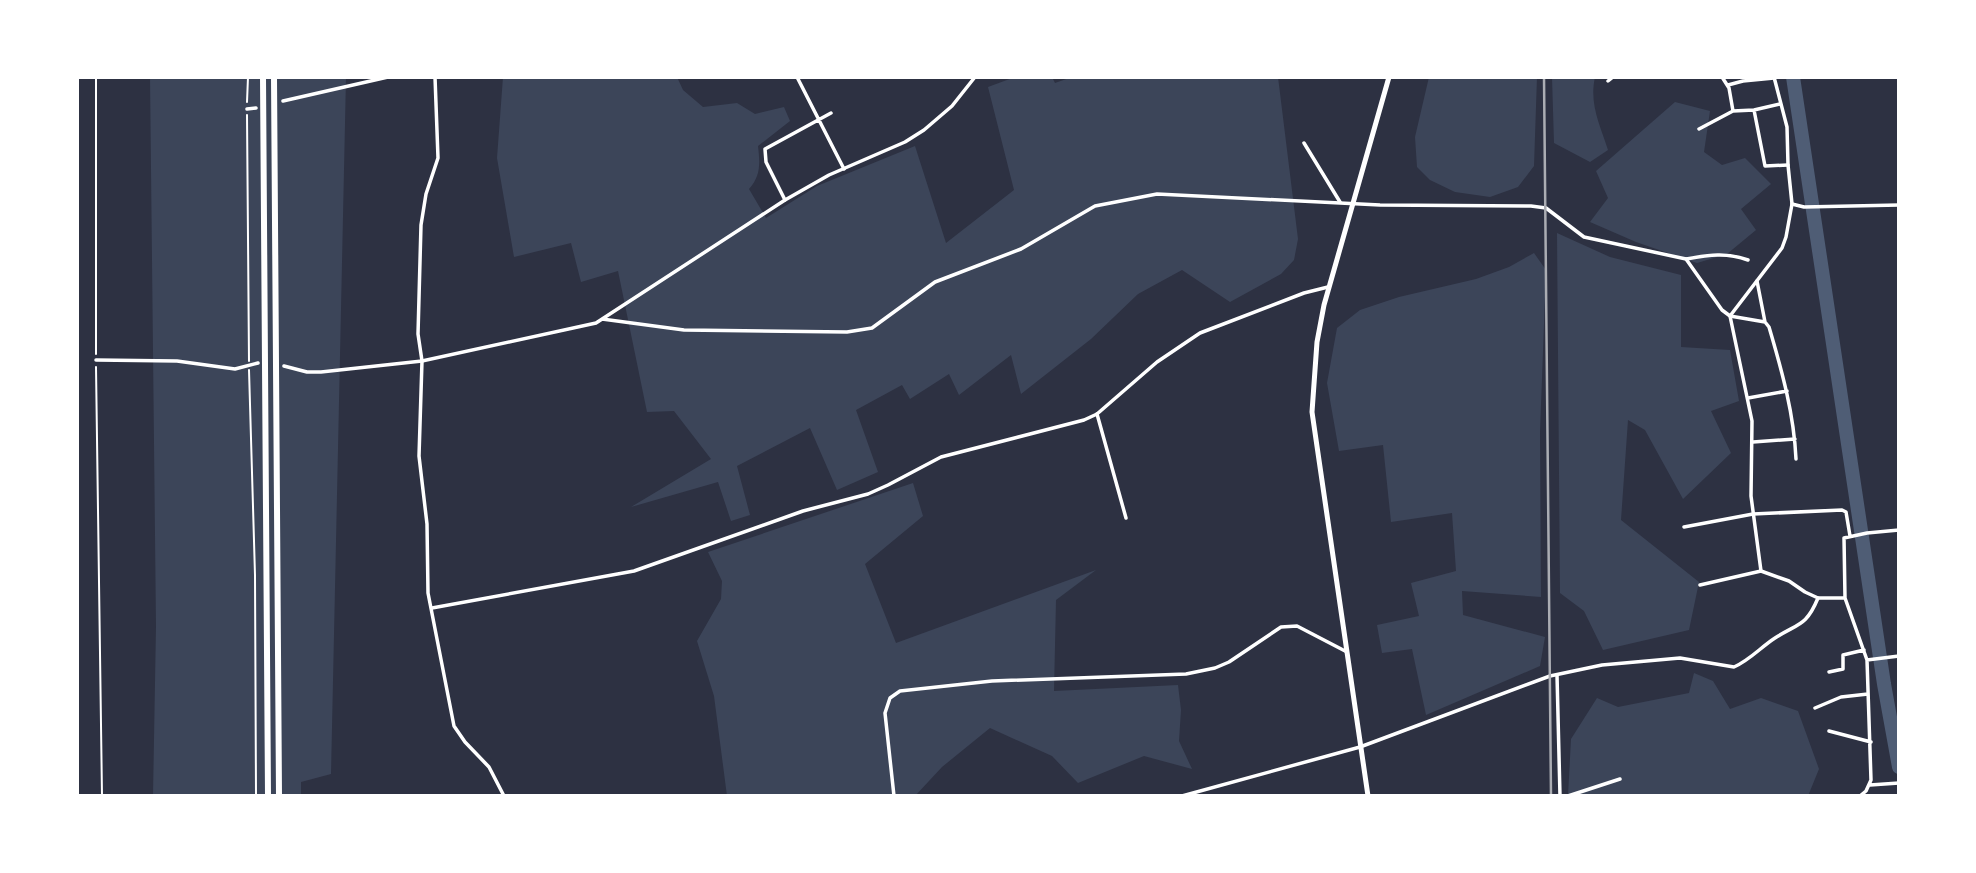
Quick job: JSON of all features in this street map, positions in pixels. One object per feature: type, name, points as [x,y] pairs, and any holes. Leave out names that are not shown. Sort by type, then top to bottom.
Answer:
[{"type":"highway","points":[[263,77],[268,796]]},
{"type":"highway","points":[[274,77],[279,796]]},
{"type":"highway","points":[[1368,796],[1312,412],[1317,342],[1330,286],[1389,77]]},
{"type":"street","points":[[283,101],[388,77]]},
{"type":"street","points":[[435,77],[438,158],[426,194],[421,225],[418,334],[422,361],[419,456],[427,524],[428,593],[454,726],[489,767],[504,796]]},
{"type":"street","points":[[797,77],[844,169]]},
{"type":"street","points":[[284,366],[307,372],[321,372],[422,361],[588,325],[602,319],[678,267],[786,200],[844,169],[905,142],[924,130],[952,106],[975,77]]},
{"type":"street","points":[[1608,81],[1613,77]]},
{"type":"street","points":[[1722,77],[1728,85],[1733,111]]},
{"type":"street","points":[[1728,85],[1774,78],[1787,127],[1792,204],[1782,248],[1730,316]]},
{"type":"street","points":[[1699,129],[1733,111],[1754,110],[1780,104]]},
{"type":"street","points":[[247,109],[256,108]]},
{"type":"street","points":[[1754,110],[1765,166],[1788,165]]},
{"type":"street","points":[[786,200],[766,162],[765,149],[831,113]]},
{"type":"street","points":[[1304,143],[1340,202]]},
{"type":"street","points":[[602,319],[684,330],[860,331],[884,322],[935,282],[1021,249],[1095,206],[1157,194],[1353,203],[1531,206],[1546,208],[1584,237],[1686,259],[1732,254],[1748,260]]},
{"type":"street","points":[[1792,204],[1804,207],[1899,205]]},
{"type":"street","points":[[1686,259],[1722,310],[1730,316],[1765,322]]},
{"type":"street","points":[[1757,281],[1765,322],[1769,327],[1787,391],[1796,460]]},
{"type":"street","points":[[432,608],[634,571],[803,511],[868,494],[941,457],[1084,420],[1097,414],[1157,362],[1200,333],[1304,293],[1330,286]]},
{"type":"street","points":[[1730,316],[1752,421],[1753,514],[1761,571]]},
{"type":"street","points":[[96,360],[177,361],[235,369],[258,363]]},
{"type":"street","points":[[1748,398],[1787,391]]},
{"type":"street","points":[[1097,414],[1126,518]]},
{"type":"street","points":[[1753,442],[1795,439]]},
{"type":"street","points":[[1684,527],[1753,514],[1842,510],[1846,512],[1852,536]]},
{"type":"street","points":[[1860,796],[1870,785],[1867,660],[1845,598],[1844,538],[1899,530]]},
{"type":"street","points":[[1700,585],[1761,571],[1789,581],[1805,593],[1818,598],[1845,598]]},
{"type":"street","points":[[1182,796],[1360,747],[1557,675],[1602,665],[1680,658],[1734,667],[1776,637],[1796,628],[1812,613],[1818,598]]},
{"type":"street","points":[[894,796],[885,713],[890,698],[900,691],[992,681],[1186,674],[1229,662],[1281,627],[1289,625],[1297,626],[1347,652]]},
{"type":"street","points":[[1829,672],[1843,669],[1843,655],[1864,650]]},
{"type":"street","points":[[1867,660],[1899,656]]},
{"type":"street","points":[[1557,675],[1560,796]]},
{"type":"street","points":[[1815,708],[1841,697],[1868,694]]},
{"type":"street","points":[[1829,731],[1871,742]]},
{"type":"street","points":[[1568,796],[1620,779]]},
{"type":"street","points":[[1870,785],[1897,783]]},
{"type":"path","points":[[96,77],[96,360],[102,796]]},
{"type":"path","points":[[248,77],[249,365],[255,575],[256,796]]},
{"type":"shaded area","points":[[150,77],[346,77],[331,774],[301,782],[301,796],[153,796],[156,626]]},
{"type":"shaded area","points":[[503,77],[677,77],[683,90],[703,107],[737,103],[755,114],[784,107],[790,121],[758,146],[759,169],[749,189],[766,218],[817,186],[915,146],[946,243],[1014,190],[988,87],[1015,77],[1052,77],[1055,83],[1072,77],[1278,77],[1298,239],[1294,260],[1281,274],[1230,302],[1182,270],[1138,294],[1091,339],[1021,394],[1011,355],[959,395],[949,374],[910,399],[902,385],[856,410],[878,472],[837,490],[810,428],[737,466],[750,515],[731,521],[718,482],[631,507],[711,459],[674,411],[647,412],[618,271],[581,282],[571,243],[514,257],[497,158]]},
{"type":"shaded area","points":[[1429,77],[1537,77],[1534,166],[1518,187],[1490,197],[1455,192],[1430,180],[1417,167],[1415,137]]},
{"type":"shaded area","points":[[1552,77],[1595,77],[1594,105],[1608,150],[1590,162],[1554,143]]},
{"type":"shaded area","points":[[1675,102],[1710,111],[1704,152],[1722,165],[1745,158],[1771,184],[1741,209],[1756,230],[1727,254],[1697,263],[1636,242],[1590,222],[1608,198],[1596,171]]},
{"type":"shaded area","points":[[1557,233],[1610,257],[1681,275],[1681,347],[1730,350],[1739,401],[1711,411],[1731,453],[1683,499],[1645,430],[1628,420],[1621,520],[1699,582],[1689,630],[1603,650],[1584,611],[1560,593]]},
{"type":"shaded area","points":[[1534,253],[1546,270],[1540,432],[1541,597],[1462,591],[1463,615],[1545,637],[1540,666],[1426,715],[1412,649],[1382,653],[1377,625],[1419,616],[1411,583],[1456,571],[1452,513],[1391,522],[1383,445],[1339,451],[1327,383],[1337,328],[1360,310],[1399,297],[1476,279],[1509,267]]},
{"type":"shaded area","points":[[913,483],[923,516],[865,564],[896,643],[1096,570],[1056,600],[1054,691],[1178,685],[1181,710],[1179,741],[1192,769],[1144,756],[1078,783],[1052,756],[990,728],[942,767],[915,796],[727,796],[714,696],[697,641],[721,599],[722,581],[708,552]]},
{"type":"shaded area","points":[[1694,673],[1713,681],[1730,709],[1761,698],[1798,711],[1819,769],[1808,796],[1568,796],[1571,739],[1597,698],[1618,707],[1689,693]]},
{"type":"waterway","points":[[1793,77],[1884,684],[1899,767]]},
{"type":"railway","points":[[1544,77],[1551,796]]}]
